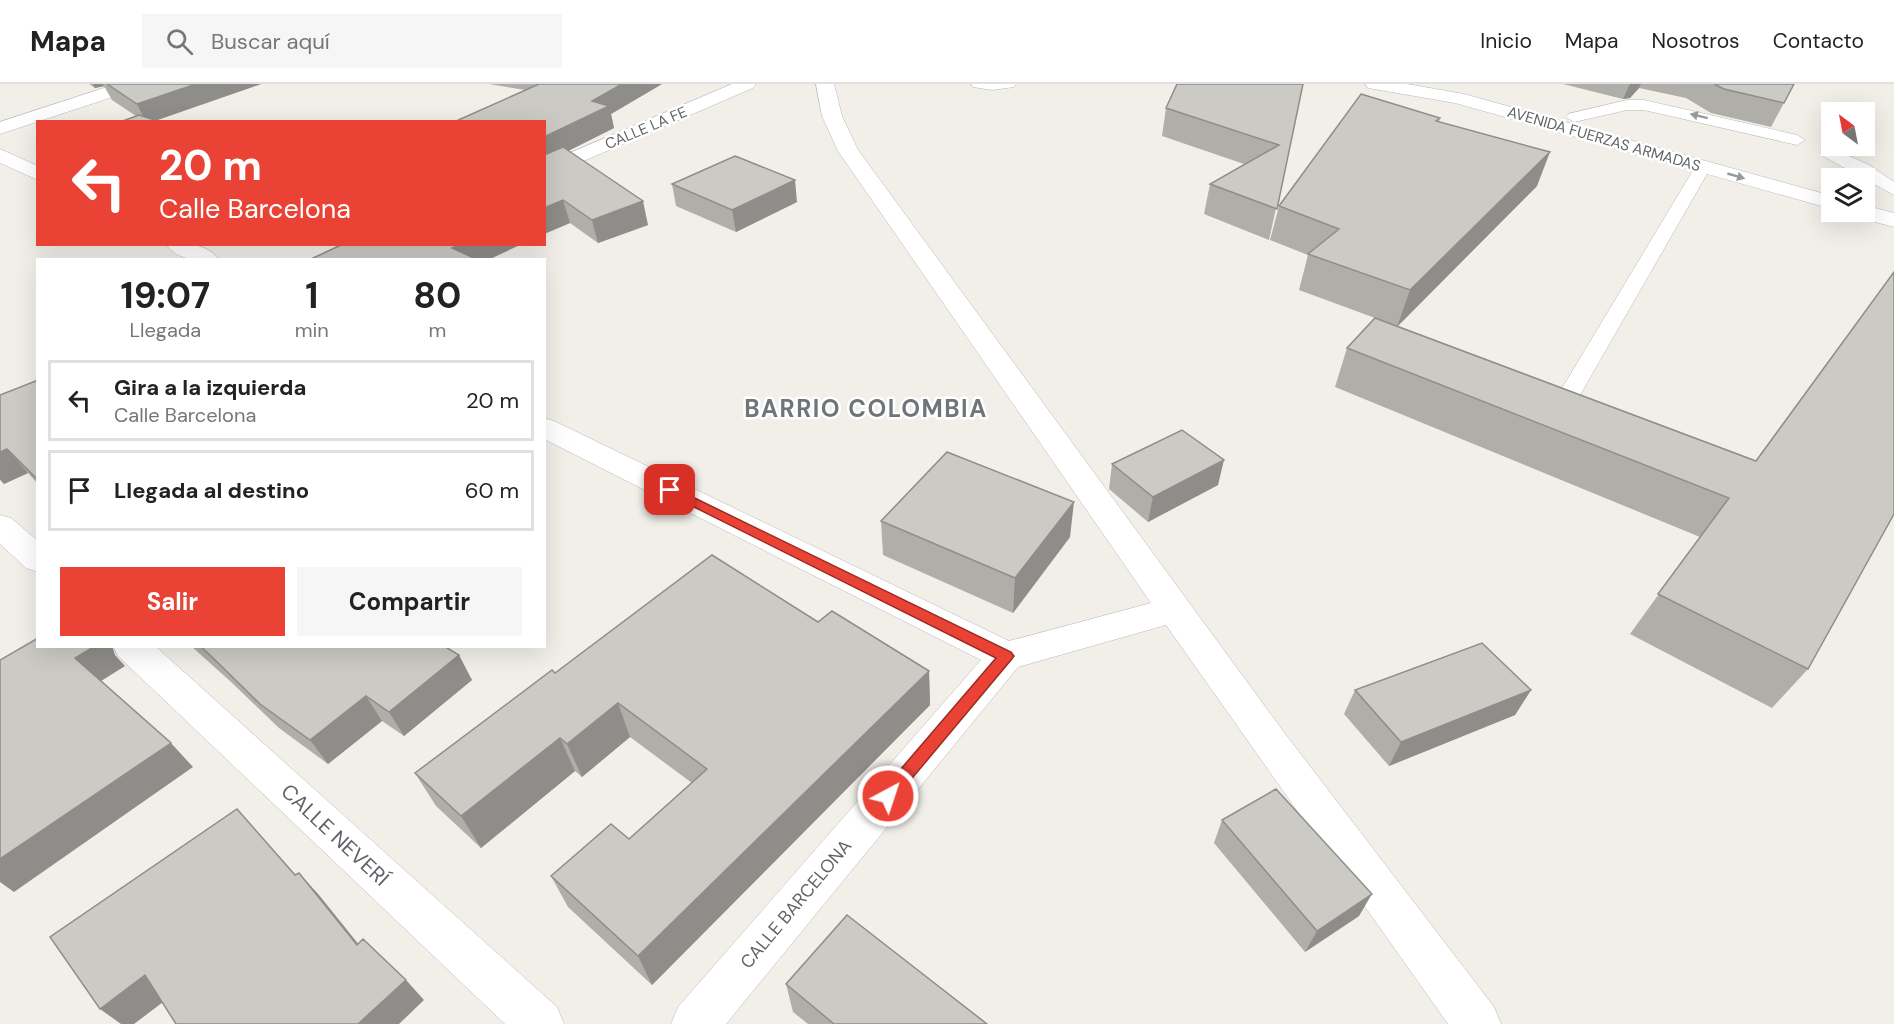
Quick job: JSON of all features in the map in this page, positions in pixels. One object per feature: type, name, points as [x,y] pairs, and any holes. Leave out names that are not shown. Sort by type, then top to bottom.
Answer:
[{"type":"street","points":[[0,128],[134,84]]},
{"type":"street","name":"CALLE LA FE","points":[[546,171],[747,84]]},
{"type":"street","points":[[825,84],[832,116],[848,151],[1269,742],[1477,1024]]},
{"type":"street","name":"AVENIDA FUERZAS ARMADAS","points":[[1374,84],[1456,98],[1821,200]]},
{"type":"street","name":"AVENIDA FUERZAS ARMADAS","points":[[1452,84],[1821,182]]},
{"type":"street","points":[[0,155],[36,173]]},
{"type":"street","points":[[1875,197],[1894,202]]},
{"type":"street","points":[[1875,215],[1894,220]]},
{"type":"street","points":[[181,246],[203,258]]},
{"type":"street","points":[[546,428],[1006,656],[1175,609]]},
{"type":"street","points":[[0,526],[36,558]]},
{"type":"street","name":"CALLE NEVERÍ","points":[[133,648],[540,1024]]},
{"type":"street","name":"CALLE BARCELONA","points":[[694,1024],[1006,656]]},
{"type":"lane","points":[[978,84],[992,86],[1010,84]]},
{"type":"lane","points":[[1574,117],[1627,105],[1644,105],[1797,140]]},
{"type":"lane","points":[[1837,156],[1863,169],[1894,190]]},
{"type":"lane","points":[[1569,396],[1703,167]]},
{"type":"building","points":[[107,84],[196,84],[137,104]]},
{"type":"building","points":[[539,84],[622,84],[592,101],[609,106],[546,136],[546,120],[458,120]]},
{"type":"building","points":[[1177,84],[1303,84],[1277,209],[1210,184],[1279,145],[1166,108]]},
{"type":"building","points":[[1714,84],[1794,84],[1784,103],[1724,89]]},
{"type":"building","points":[[1361,94],[1440,118],[1436,121],[1550,152],[1410,290],[1308,254],[1339,229],[1279,206]]},
{"type":"building","points":[[139,115],[155,120],[125,120]]},
{"type":"building","points":[[563,147],[643,201],[592,220],[563,200],[546,207],[546,154]]},
{"type":"building","points":[[735,156],[795,180],[732,210],[672,184]]},
{"type":"building","points":[[339,246],[456,246],[452,248],[474,258],[313,258]]},
{"type":"building","points":[[1894,272],[1894,514],[1808,669],[1658,594],[1729,498],[1347,348],[1375,318],[1756,461]]},
{"type":"building","points":[[36,381],[36,478],[7,449],[0,452],[0,395]]},
{"type":"building","points":[[1182,430],[1224,460],[1153,497],[1112,464]]},
{"type":"building","points":[[947,452],[1074,502],[1015,578],[881,521]]},
{"type":"building","points":[[712,555],[818,622],[832,611],[929,671],[638,956],[551,876],[611,824],[629,839],[707,769],[618,703],[567,744],[560,738],[461,816],[415,773],[552,670],[555,673]]},
{"type":"building","points":[[36,639],[36,648],[92,648],[75,658],[171,743],[0,859],[0,660]]},
{"type":"building","points":[[1482,643],[1531,690],[1401,742],[1355,690]]},
{"type":"building","points":[[202,648],[447,648],[459,655],[389,712],[366,696],[310,740],[260,704]]},
{"type":"building","points":[[1276,789],[1372,894],[1317,931],[1222,820]]},
{"type":"building","points":[[237,809],[295,875],[299,873],[357,945],[363,939],[406,980],[358,1024],[176,1024],[145,975],[100,1009],[50,937]]},
{"type":"building","points":[[847,915],[987,1024],[834,1024],[786,984]]},
{"type":"district","name":"BARRIO COLOMBIA","points":[[866,408]]},
{"type":"route","points":[[670,490],[1006,656],[888,796]]}]
